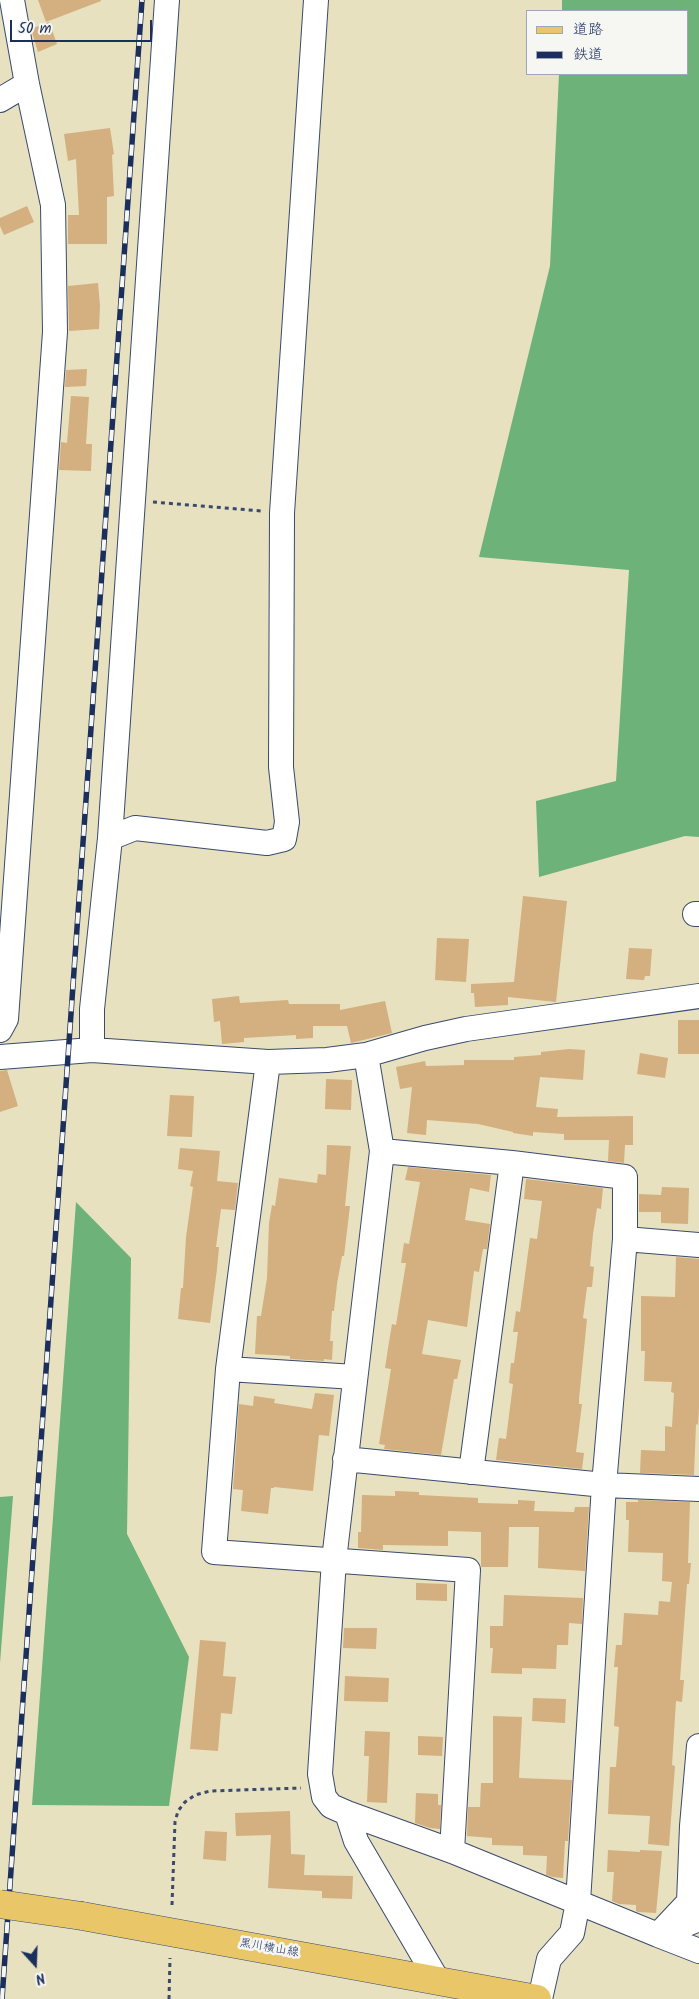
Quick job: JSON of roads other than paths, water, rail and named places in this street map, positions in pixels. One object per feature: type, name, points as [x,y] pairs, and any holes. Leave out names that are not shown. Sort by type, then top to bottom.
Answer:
[{"type":"main road","name":"黒川横山線","points":[[0,1904],[82,1916],[539,1999]]},
{"type":"street","points":[[0,1030],[6,1019],[55,332],[53,204],[27,84],[12,0]]},
{"type":"street","points":[[92,1050],[92,1010],[110,838],[167,0]]},
{"type":"street","points":[[110,838],[135,828],[268,843],[284,839],[288,822],[281,767],[282,512],[316,0]]},
{"type":"street","points":[[0,100],[27,84]]},
{"type":"street","points":[[0,1057],[92,1050],[268,1062],[327,1060],[366,1055],[425,1038],[466,1029],[699,996]]},
{"type":"street","points":[[366,1055],[382,1151],[334,1560],[320,1774],[324,1797],[331,1806],[347,1813],[452,1851],[699,1951]]},
{"type":"street","points":[[268,1062],[228,1369],[214,1552],[468,1570],[452,1851]]},
{"type":"street","points":[[382,1151],[512,1163],[625,1177],[625,1238],[604,1485],[578,1902],[572,1933],[550,1959],[539,1999]]},
{"type":"street","points":[[471,1472],[512,1163]]},
{"type":"street","points":[[625,1238],[699,1245]]},
{"type":"street","points":[[228,1369],[355,1377]]},
{"type":"street","points":[[345,1459],[604,1485],[699,1489]]},
{"type":"street","points":[[658,1935],[689,1902],[692,1826],[699,1746]]},
{"type":"street","points":[[347,1813],[356,1841],[438,1981]]},
{"type":"street","points":[[658,1935],[699,1919]]},
{"type":"railway","points":[[2,1999],[142,0]]}]
